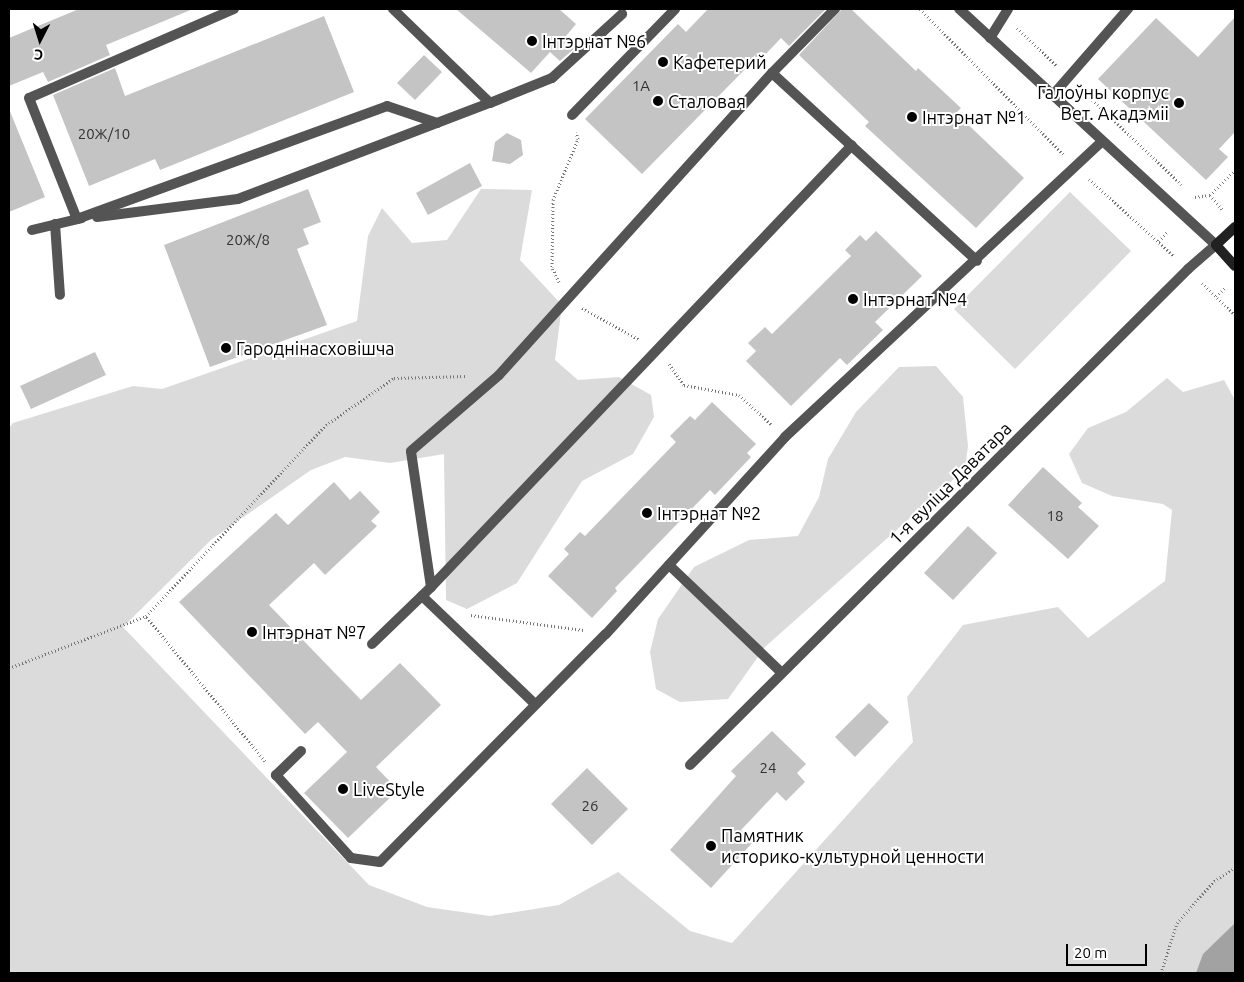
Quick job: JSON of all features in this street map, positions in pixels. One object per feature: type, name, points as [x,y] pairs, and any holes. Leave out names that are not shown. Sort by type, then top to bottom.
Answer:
[{"type":"street","points":[[77,219],[29,98],[234,9]]},
{"type":"street","points":[[393,9],[490,103]]},
{"type":"street","points":[[572,115],[676,9]]},
{"type":"street","points":[[431,587],[411,451],[499,375],[772,73],[835,9]]},
{"type":"street","points":[[959,9],[1101,142],[1216,245],[1235,266]]},
{"type":"street","points":[[1052,96],[1128,9]]},
{"type":"street","points":[[32,230],[77,219],[238,199],[552,78],[622,11]]},
{"type":"street","points":[[990,38],[1006,12]]},
{"type":"street","points":[[772,73],[977,261]]},
{"type":"street","points":[[77,219],[387,106],[437,123]]},
{"type":"street","points":[[301,751],[276,775],[351,858],[380,862],[534,703],[606,634],[785,438],[977,261],[1101,142]]},
{"type":"street","points":[[372,644],[431,587],[852,145]]},
{"type":"street","points":[[56,224],[60,295]]},
{"type":"street","name":"1-я вуліца Даватара","points":[[690,765],[1188,269],[1235,227]]},
{"type":"street","points":[[669,565],[782,673]]},
{"type":"street","points":[[422,596],[534,703]]},
{"type":"path","points":[[920,9],[1076,167],[1174,256]]},
{"type":"path","points":[[1006,12],[1068,77],[1183,186]]},
{"type":"path","points":[[572,115],[578,139],[553,200],[552,226],[552,267],[568,299],[604,322],[658,348],[684,385],[739,395],[785,438]]},
{"type":"path","points":[[1190,192],[1197,199],[1210,195],[1235,170]]},
{"type":"path","points":[[1210,195],[1222,209]]},
{"type":"path","points":[[1159,241],[1168,231]]},
{"type":"path","points":[[1202,283],[1235,315]]},
{"type":"path","points":[[1216,296],[1226,287]]},
{"type":"path","points":[[9,668],[146,616],[326,425],[394,378],[499,375]]},
{"type":"path","points":[[437,610],[606,634]]},
{"type":"path","points":[[146,616],[276,775]]},
{"type":"path","points":[[1161,973],[1177,923],[1214,881],[1235,868]]},
{"type":"shaded area","points":[[481,189],[532,190],[520,260],[562,305],[555,360],[578,380],[619,377],[651,395],[654,417],[633,454],[582,481],[517,583],[467,609],[446,600],[444,454],[390,463],[345,457],[311,470],[212,539],[123,627],[369,885],[427,907],[490,916],[559,905],[618,872],[690,931],[732,943],[913,742],[907,697],[963,625],[1058,607],[1088,638],[1165,581],[1172,510],[1163,504],[1112,496],[1082,483],[1069,454],[1088,428],[1126,412],[1167,378],[1183,392],[1224,380],[1235,400],[1235,973],[9,973],[9,428],[13,423],[133,386],[162,389],[357,321],[368,236],[382,208],[412,243],[447,240]]},
{"type":"shaded area","points":[[1070,192],[1131,251],[1015,369],[954,309]]},
{"type":"shaded area","points":[[936,366],[963,397],[968,446],[965,469],[765,647],[728,699],[680,702],[656,689],[650,652],[658,619],[694,567],[749,540],[798,536],[819,497],[828,459],[856,412],[899,367]]},
{"type":"shaded area","points":[[1235,923],[1235,973],[1196,973],[1203,954]]},
{"type":"building","points":[[79,9],[193,9],[106,45],[110,55],[48,82],[43,72],[9,86],[9,38]]},
{"type":"building","name":"Інтэрнат №6","points":[[456,9],[559,9],[576,24],[566,36],[577,46],[560,61],[550,52],[531,73]]},
{"type":"building","name":"Сталовая","points":[[708,9],[826,9],[789,46],[781,38],[761,59],[758,56],[642,174],[585,119],[678,24],[686,32]]},
{"type":"building","name":"Інтэрнат №1","points":[[842,9],[851,9],[916,71],[918,68],[961,108],[956,113],[1024,178],[976,228],[865,126],[869,122],[799,55]]},
{"type":"building","points":[[324,16],[354,92],[160,170],[155,159],[89,186],[53,95],[115,68],[125,96]]},
{"type":"building","name":"Галоўны корпус Вет. Акадэміі","points":[[1235,17],[1235,132],[1219,149],[1228,157],[1206,180],[1098,79],[1156,18],[1198,57]]},
{"type":"building","points":[[424,55],[442,72],[415,100],[397,83]]},
{"type":"building","points":[[9,109],[45,197],[9,212]]},
{"type":"building","points":[[507,133],[521,140],[523,155],[510,164],[492,161],[495,142]]},
{"type":"building","points":[[470,163],[482,186],[428,215],[416,193]]},
{"type":"building","points":[[308,189],[321,222],[303,229],[309,244],[297,249],[327,325],[210,367],[164,245]]},
{"type":"building","name":"Інтэрнат №4","points":[[876,231],[922,276],[875,322],[883,330],[847,365],[840,358],[791,406],[746,361],[756,351],[748,343],[765,327],[772,334],[851,256],[845,250],[860,235],[866,241]]},
{"type":"building","points":[[95,352],[106,375],[31,409],[20,386]]},
{"type":"building","name":"Інтэрнат №2","points":[[712,402],[756,444],[747,453],[751,457],[715,495],[710,490],[615,588],[617,591],[592,618],[548,576],[569,554],[564,549],[580,532],[585,536],[676,442],[670,436],[690,416],[695,420]]},
{"type":"building","points":[[1043,467],[1082,503],[1078,507],[1099,526],[1068,559],[1008,505]]},
{"type":"building","name":"Інтэрнат №7","points":[[334,482],[350,500],[360,491],[380,512],[371,521],[377,526],[325,575],[314,563],[269,605],[361,700],[400,663],[441,705],[376,767],[398,790],[348,838],[304,793],[347,752],[318,722],[305,734],[179,602],[276,513],[288,525]]},
{"type":"building","points":[[968,526],[997,553],[953,600],[924,573]]},
{"type":"building","points":[[869,703],[889,722],[855,757],[835,737]]},
{"type":"building","points":[[772,731],[806,764],[797,773],[805,782],[786,801],[777,792],[741,830],[753,842],[711,888],[670,850],[736,776],[731,771]]},
{"type":"building","points":[[587,768],[628,809],[592,845],[551,804]]},
{"type":"place","name":"Інтэрнат №6","points":[[532,41]]},
{"type":"place","name":"Кафетерий","points":[[663,62]]},
{"type":"place","name":"Сталовая","points":[[658,101]]},
{"type":"place","name":"Галоўны корпус Вет. Акадэміі","points":[[1179,103]]},
{"type":"place","name":"Інтэрнат №1","points":[[912,117]]},
{"type":"place","name":"Інтэрнат №4","points":[[853,299]]},
{"type":"place","name":"Гароднінасховішча","points":[[226,348]]},
{"type":"place","name":"Інтэрнат №2","points":[[647,513]]},
{"type":"place","name":"Інтэрнат №7","points":[[252,632]]},
{"type":"place","name":"LiveStyle","points":[[343,789]]},
{"type":"place","name":"Памятник историко-культурной ценности","points":[[711,846]]}]
